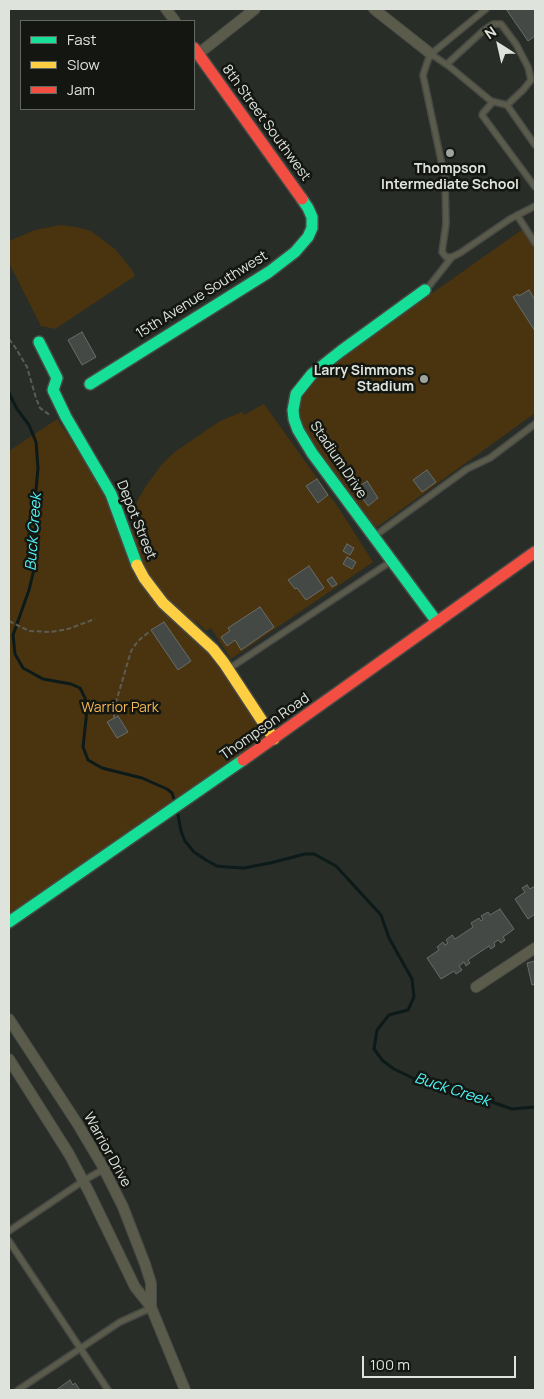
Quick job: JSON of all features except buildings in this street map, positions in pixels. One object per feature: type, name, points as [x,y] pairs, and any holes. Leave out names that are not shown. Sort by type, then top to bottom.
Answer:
[{"type":"street","points":[[166,9],[174,20]]},
{"type":"street","points":[[196,51],[255,9]]},
{"type":"street","points":[[374,9],[431,54]]},
{"type":"street","name":"8th Street Southwest","points":[[196,51],[308,208],[312,217]]},
{"type":"street","name":"15th Avenue Southwest","points":[[90,384],[269,272],[295,252],[308,237],[313,224],[312,217]]},
{"type":"street","name":"Stadium Drive","points":[[425,290],[321,366],[300,388],[294,401],[294,418],[304,441],[437,622]]},
{"type":"street","name":"Depot Street","points":[[39,342],[57,378],[53,390],[66,417],[111,494],[131,551],[144,578],[170,609],[213,649],[274,739]]},
{"type":"street","name":"Thompson Road","points":[[9,922],[274,739],[535,552]]},
{"type":"street","points":[[476,987],[535,948]]},
{"type":"street","name":"Warrior Drive","points":[[9,1019],[77,1123],[123,1207],[151,1283],[151,1307]]},
{"type":"street","name":"Warrior Drive","points":[[9,1058],[83,1181],[135,1287],[151,1307],[185,1390]]},
{"type":"lane","points":[[452,257],[446,257],[442,252],[446,224],[445,179],[423,75],[431,54],[486,9]]},
{"type":"lane","points":[[446,64],[484,30],[493,24],[501,24],[516,44],[528,67],[531,80],[508,105]]},
{"type":"lane","points":[[431,54],[491,101],[508,105],[535,145]]},
{"type":"lane","points":[[491,101],[491,104],[482,115],[535,187]]},
{"type":"lane","points":[[425,290],[452,257],[517,215],[535,206]]},
{"type":"lane","points":[[517,215],[535,243]]},
{"type":"lane","points":[[373,536],[467,469],[490,458],[535,424]]},
{"type":"lane","points":[[228,670],[391,560]]},
{"type":"lane","points":[[9,1231],[83,1181],[104,1170]]},
{"type":"lane","points":[[9,1241],[108,1390]]},
{"type":"lane","points":[[18,1390],[120,1322],[151,1307]]},
{"type":"path","points":[[9,339],[27,367],[40,408],[54,418]]},
{"type":"path","points":[[10,621],[22,628],[37,632],[55,632],[95,619]]},
{"type":"path","points":[[114,718],[115,706],[131,651],[138,640],[150,631]]},
{"type":"green space","points":[[61,225],[91,231],[115,249],[135,276],[55,329],[41,326],[9,263],[9,241],[35,230]]},
{"type":"green space","name":"Larry Simmons Stadium","points":[[523,229],[535,246],[535,413],[373,530],[304,434],[297,407],[300,396],[319,373]]},
{"type":"green space","name":"Warrior Park","points":[[264,404],[338,507],[373,562],[231,659],[211,628],[206,631],[194,619],[274,739],[9,916],[9,451],[57,419],[146,549],[134,515],[137,501],[162,464],[176,451],[220,421],[242,412],[244,415]]},
{"type":"waterway","name":"Buck Creek","points":[[9,393],[17,409],[29,425],[36,442],[38,468],[35,565],[29,590],[13,635],[15,654],[23,668],[43,679],[71,684],[80,688],[85,698],[87,710],[83,747],[88,760],[102,768],[142,778],[167,789],[172,793],[175,802]]},
{"type":"waterway","name":"Buck Creek","points":[[177,810],[185,841],[194,852],[217,866],[244,868],[305,854],[314,854],[336,866],[381,915],[389,938],[412,979],[414,997],[408,1010],[389,1015],[377,1030],[374,1049],[383,1061],[394,1069],[421,1082],[475,1096],[512,1109],[535,1107]]},
{"type":"traffic: fast","points":[[90,384],[269,272],[295,252],[308,237],[312,228],[312,217],[302,199]]},
{"type":"traffic: fast","points":[[425,290],[312,374],[296,394],[293,410],[298,430],[312,453],[437,622]]},
{"type":"traffic: fast","points":[[39,342],[57,378],[53,390],[66,417],[111,494],[137,565]]},
{"type":"traffic: fast","points":[[9,922],[243,760]]},
{"type":"traffic: slow","points":[[137,565],[144,578],[163,603],[213,649],[274,739]]},
{"type":"traffic: jam","points":[[195,49],[302,199]]},
{"type":"traffic: jam","points":[[243,760],[535,552]]},
{"type":"place","name":"Thompson Intermediate School","points":[[450,153]]},
{"type":"place","name":"Larry Simmons Stadium","points":[[424,379]]}]
